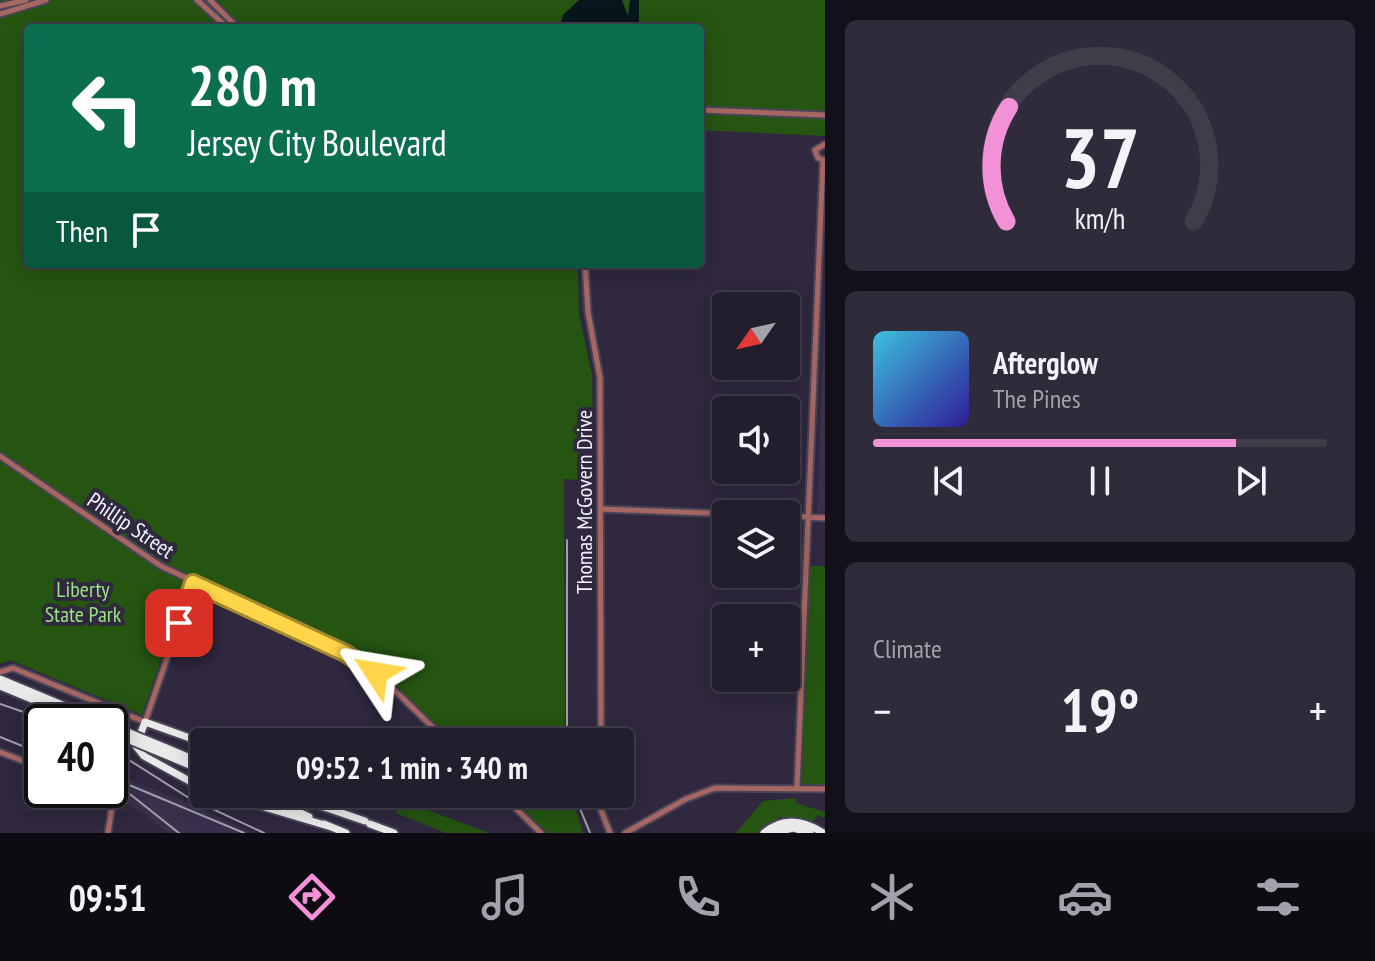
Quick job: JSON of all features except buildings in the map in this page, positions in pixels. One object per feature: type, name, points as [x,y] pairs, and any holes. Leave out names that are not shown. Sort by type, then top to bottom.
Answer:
[{"type":"highway","points":[[0,679],[60,704]]},
{"type":"highway","points":[[0,686],[44,704]]},
{"type":"highway","points":[[190,738],[145,722],[136,746],[138,752],[190,783]]},
{"type":"highway","points":[[128,734],[190,764]]},
{"type":"highway","points":[[128,738],[190,759]]},
{"type":"highway","points":[[268,808],[328,826]]},
{"type":"highway","points":[[290,808],[346,833]]},
{"type":"highway","points":[[332,808],[394,833]]},
{"type":"highway","points":[[764,833],[778,824],[793,822],[823,833]]},
{"type":"highway","points":[[773,833],[793,828],[810,833]]},
{"type":"street","points":[[0,6],[26,0]]},
{"type":"street","points":[[0,14],[46,0]]},
{"type":"street","points":[[197,0],[224,24]]},
{"type":"street","points":[[210,0],[234,24]]},
{"type":"street","points":[[704,110],[825,115]]},
{"type":"street","points":[[797,788],[824,160],[815,150],[825,144]]},
{"type":"street","name":"Thomas McGovern Drive","points":[[585,268],[588,312],[600,378],[601,728]]},
{"type":"street","name":"Phillip Street","points":[[0,456],[141,553],[193,583],[355,658],[384,680],[434,728]]},
{"type":"street","points":[[600,509],[712,513]]},
{"type":"street","points":[[800,517],[825,518]]},
{"type":"street","points":[[0,672],[6,667],[16,668],[145,722],[193,583]]},
{"type":"street","points":[[0,752],[24,761]]},
{"type":"street","points":[[625,833],[710,789],[825,789]]},
{"type":"street","points":[[108,833],[112,808]]},
{"type":"street","points":[[515,808],[541,833]]},
{"type":"street","points":[[602,808],[610,833]]},
{"type":"shaded area","points":[[579,0],[622,0],[628,16],[630,0],[639,0],[639,24],[560,24],[563,15]]},
{"type":"shaded area","points":[[825,298],[825,512],[817,512]]},
{"type":"shaded area","points":[[128,779],[253,833],[167,833],[128,804]]},
{"type":"green space","name":"Liberty State Park","points":[[0,0],[825,0],[825,136],[704,130],[704,24],[24,24],[24,268],[578,268],[579,315],[592,374],[594,481],[564,479],[565,728],[438,728],[362,656],[191,573],[142,715],[128,709],[128,704],[116,704],[10,660],[0,664]]},
{"type":"green space","points":[[809,566],[825,566],[825,785],[802,784]]},
{"type":"green space","points":[[796,798],[796,803],[825,812],[825,818],[818,815],[813,821],[779,817],[758,833],[736,833],[763,801]]},
{"type":"green space","points":[[398,808],[422,808],[489,833],[446,833],[396,813]]},
{"type":"green space","points":[[521,808],[575,808],[583,833],[547,833]]},
{"type":"tram line","points":[[0,737],[24,747]]},
{"type":"tram line","points":[[128,785],[244,833]]},
{"type":"tram line","points":[[128,793],[179,833]]},
{"type":"railway","points":[[567,540],[567,728]]},
{"type":"railway","points":[[0,704],[24,712]]},
{"type":"railway","points":[[128,759],[189,798],[264,833]]},
{"type":"railway","points":[[580,808],[590,833]]},
{"type":"route","points":[[179,623],[193,583],[345,653],[376,673]]}]
